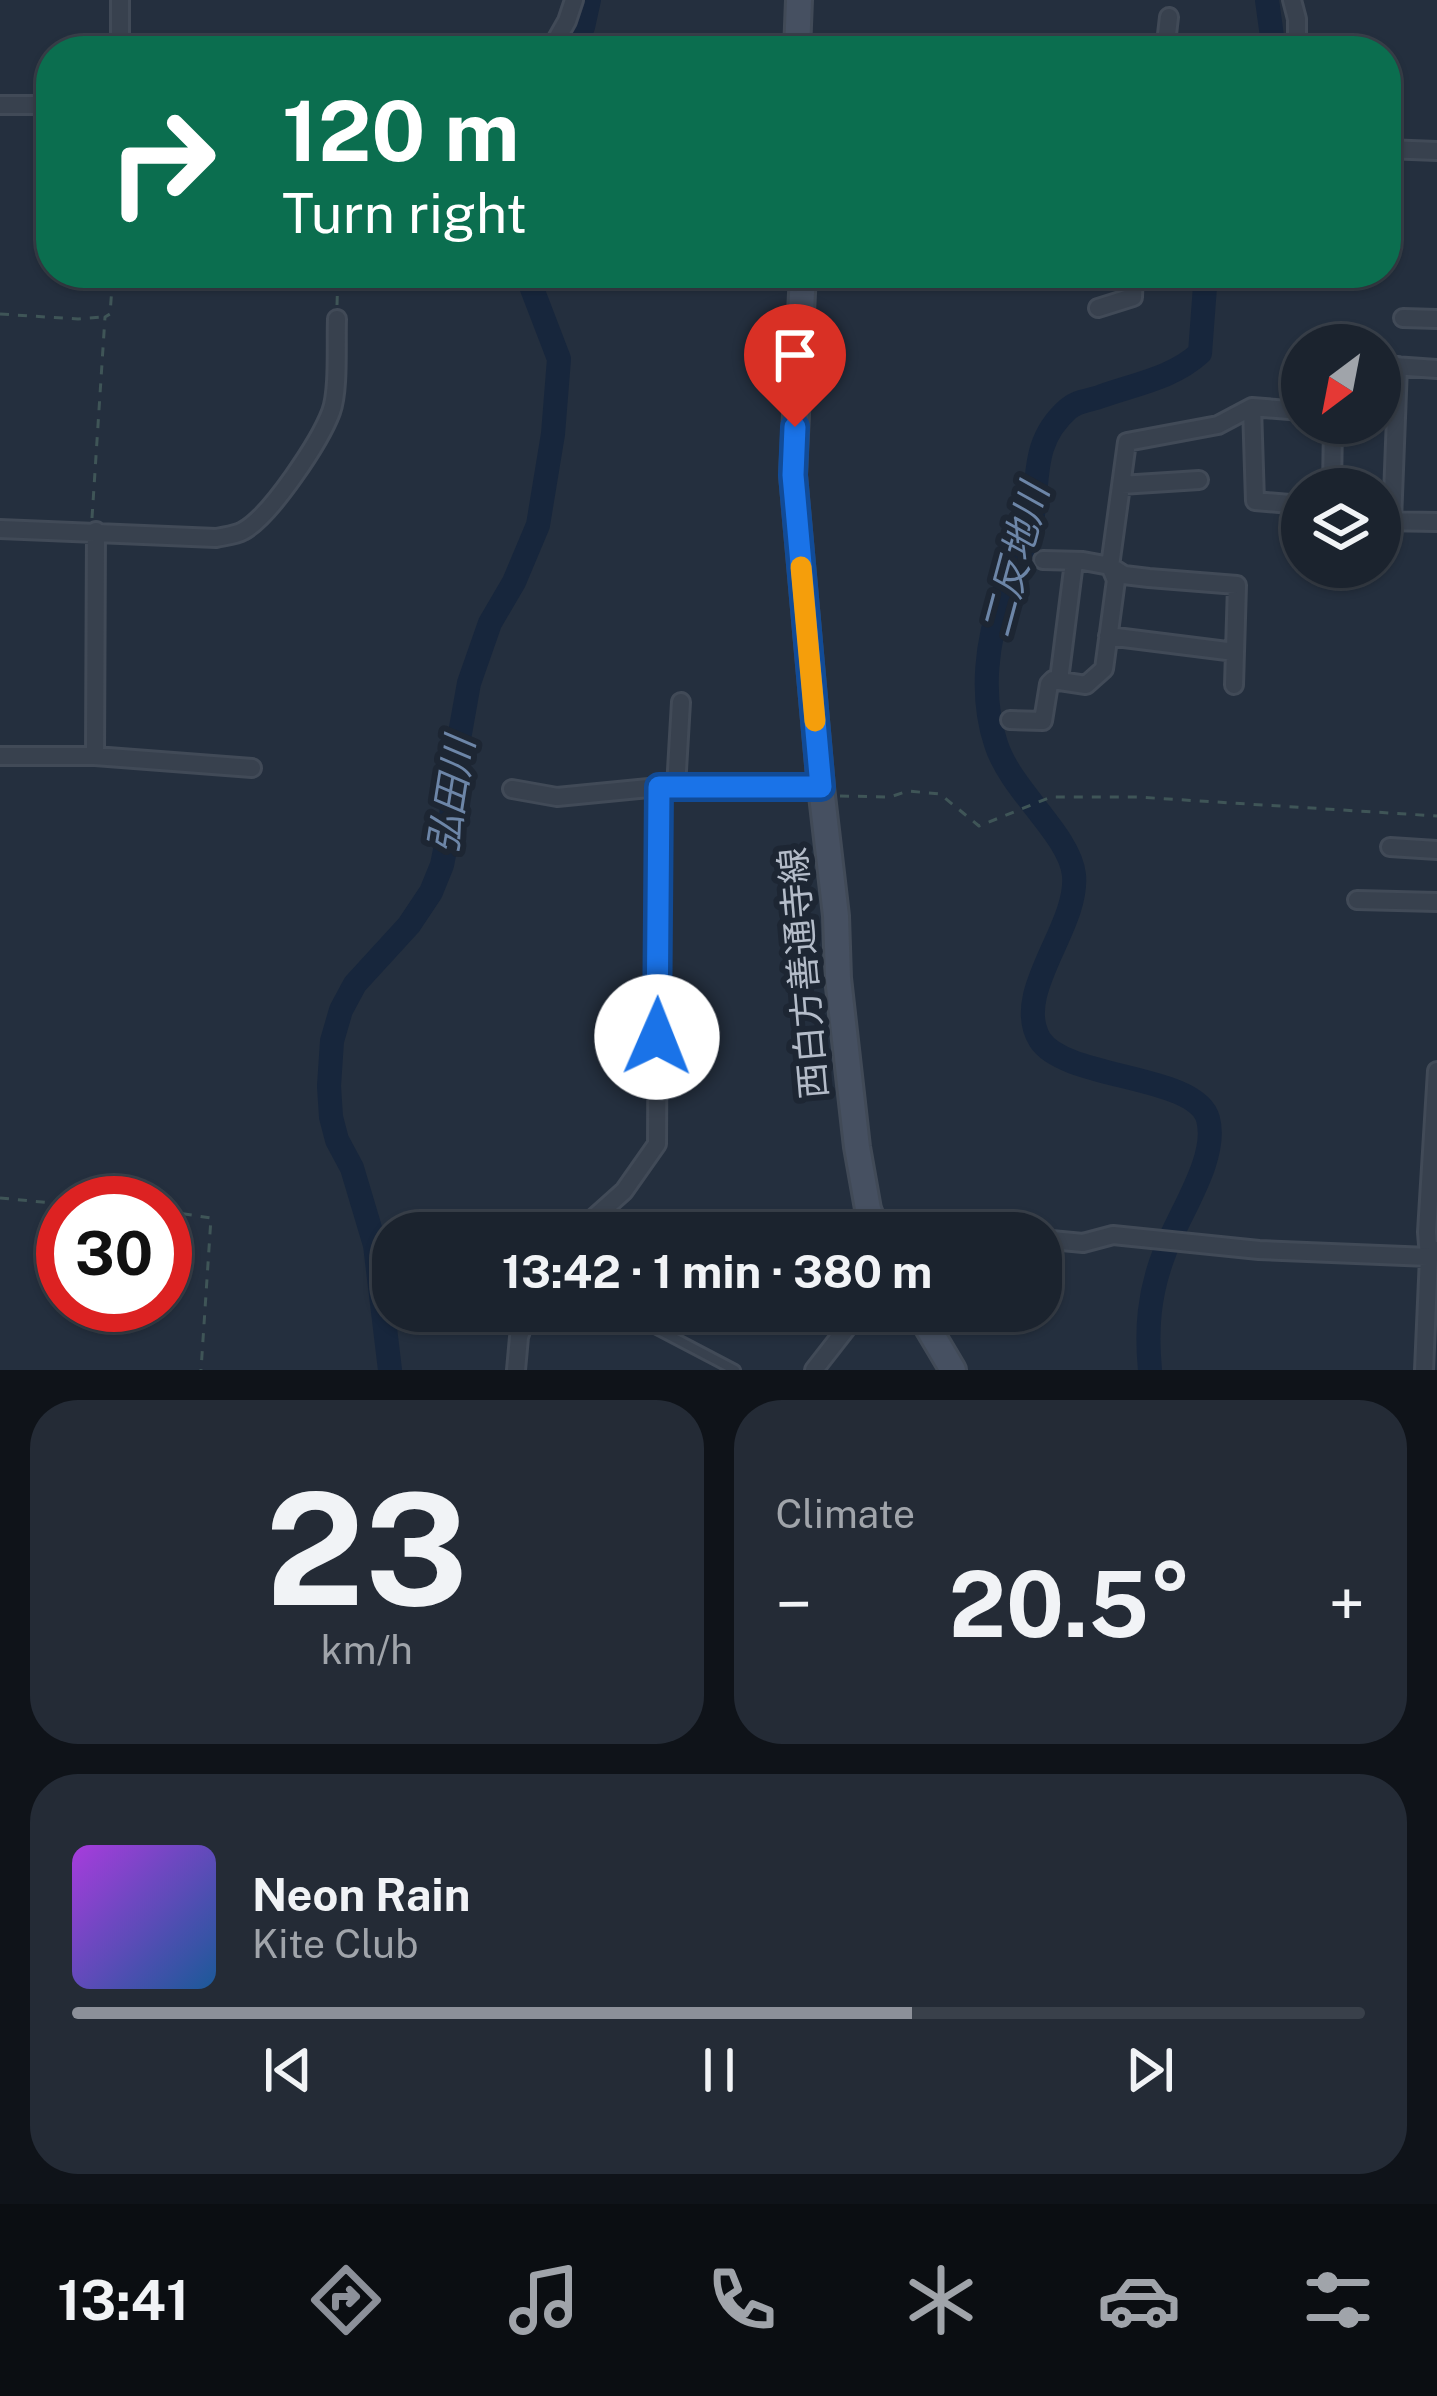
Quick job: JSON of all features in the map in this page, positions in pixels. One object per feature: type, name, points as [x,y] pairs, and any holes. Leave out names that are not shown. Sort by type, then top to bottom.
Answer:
[{"type":"main road","points":[[798,36],[799,0]]},
{"type":"main road","name":"西白方善通寺線","points":[[802,288],[793,475],[838,978],[869,1212]]},
{"type":"main road","points":[[930,1332],[953,1370]]},
{"type":"street","points":[[120,0],[120,36]]},
{"type":"street","points":[[558,36],[574,0]]},
{"type":"street","points":[[1292,0],[1297,36]]},
{"type":"street","points":[[1167,36],[1169,17]]},
{"type":"street","points":[[0,105],[36,105]]},
{"type":"street","points":[[1401,150],[1437,151]]},
{"type":"street","points":[[1098,308],[1133,297],[1133,288]]},
{"type":"street","points":[[1403,318],[1437,319]]},
{"type":"street","points":[[0,529],[216,538],[242,532],[263,514],[313,446],[333,409],[337,319]]},
{"type":"street","points":[[1401,367],[1437,369]]},
{"type":"street","points":[[1010,720],[1043,721],[1049,684],[1059,680],[1086,685],[1104,669],[1116,580],[1110,566],[1127,442],[1218,425],[1252,407],[1281,409]]},
{"type":"street","points":[[1252,407],[1255,502],[1281,504]]},
{"type":"street","points":[[1121,485],[1199,480]]},
{"type":"street","points":[[1401,521],[1437,522]]},
{"type":"street","points":[[93,531],[95,756]]},
{"type":"street","points":[[1043,560],[1110,566],[1124,575],[1237,585],[1234,685]]},
{"type":"street","points":[[1059,680],[1074,562]]},
{"type":"street","points":[[1108,636],[1235,652]]},
{"type":"street","points":[[600,1212],[624,1191],[657,1144],[667,787],[681,702]]},
{"type":"street","points":[[0,756],[95,756],[252,768]]},
{"type":"street","points":[[512,789],[557,797],[667,787],[821,787]]},
{"type":"street","points":[[1390,847],[1437,850]]},
{"type":"street","points":[[1357,900],[1437,902]]},
{"type":"street","points":[[1424,1370],[1433,1253],[1427,1232],[1437,1071]]},
{"type":"street","points":[[1062,1241],[1083,1243],[1113,1235],[1259,1250],[1433,1253]]},
{"type":"street","points":[[516,1370],[521,1332]]},
{"type":"street","points":[[814,1370],[844,1332]]},
{"type":"lane","points":[[664,1332],[735,1370]]},
{"type":"path","points":[[0,314],[105,317],[110,314],[112,288]]},
{"type":"path","points":[[337,319],[338,288]]},
{"type":"path","points":[[93,531],[105,317]]},
{"type":"path","points":[[821,787],[842,797],[890,797],[908,790],[940,794],[980,826],[1051,797],[1136,797],[1437,816]]},
{"type":"path","points":[[0,1198],[36,1201]]},
{"type":"path","points":[[192,1215],[211,1218],[200,1370]]},
{"type":"waterway","name":"弘田川","points":[[578,36],[589,0]]},
{"type":"waterway","name":"二反地川","points":[[1267,0],[1272,36]]},
{"type":"waterway","name":"弘田川","points":[[390,1370],[375,1245],[331,1117],[332,1041],[355,984],[409,925],[442,865],[469,683],[490,623],[538,525],[559,359],[532,288]]},
{"type":"waterway","name":"二反地川","points":[[1150,1370],[1155,1283],[1208,1152],[1208,1119],[1198,1104],[1180,1093],[1076,1063],[1040,1040],[1033,1022],[1034,1002],[1067,916],[1074,875],[1062,844],[1003,761],[991,726],[987,668],[998,611],[1029,535],[1046,438],[1072,406],[1166,374],[1200,353],[1205,288]]},
{"type":"slow traffic","points":[[801,567],[815,721]]},
{"type":"route","points":[[657,1037],[659,787],[821,787],[793,475],[795,427]]}]
